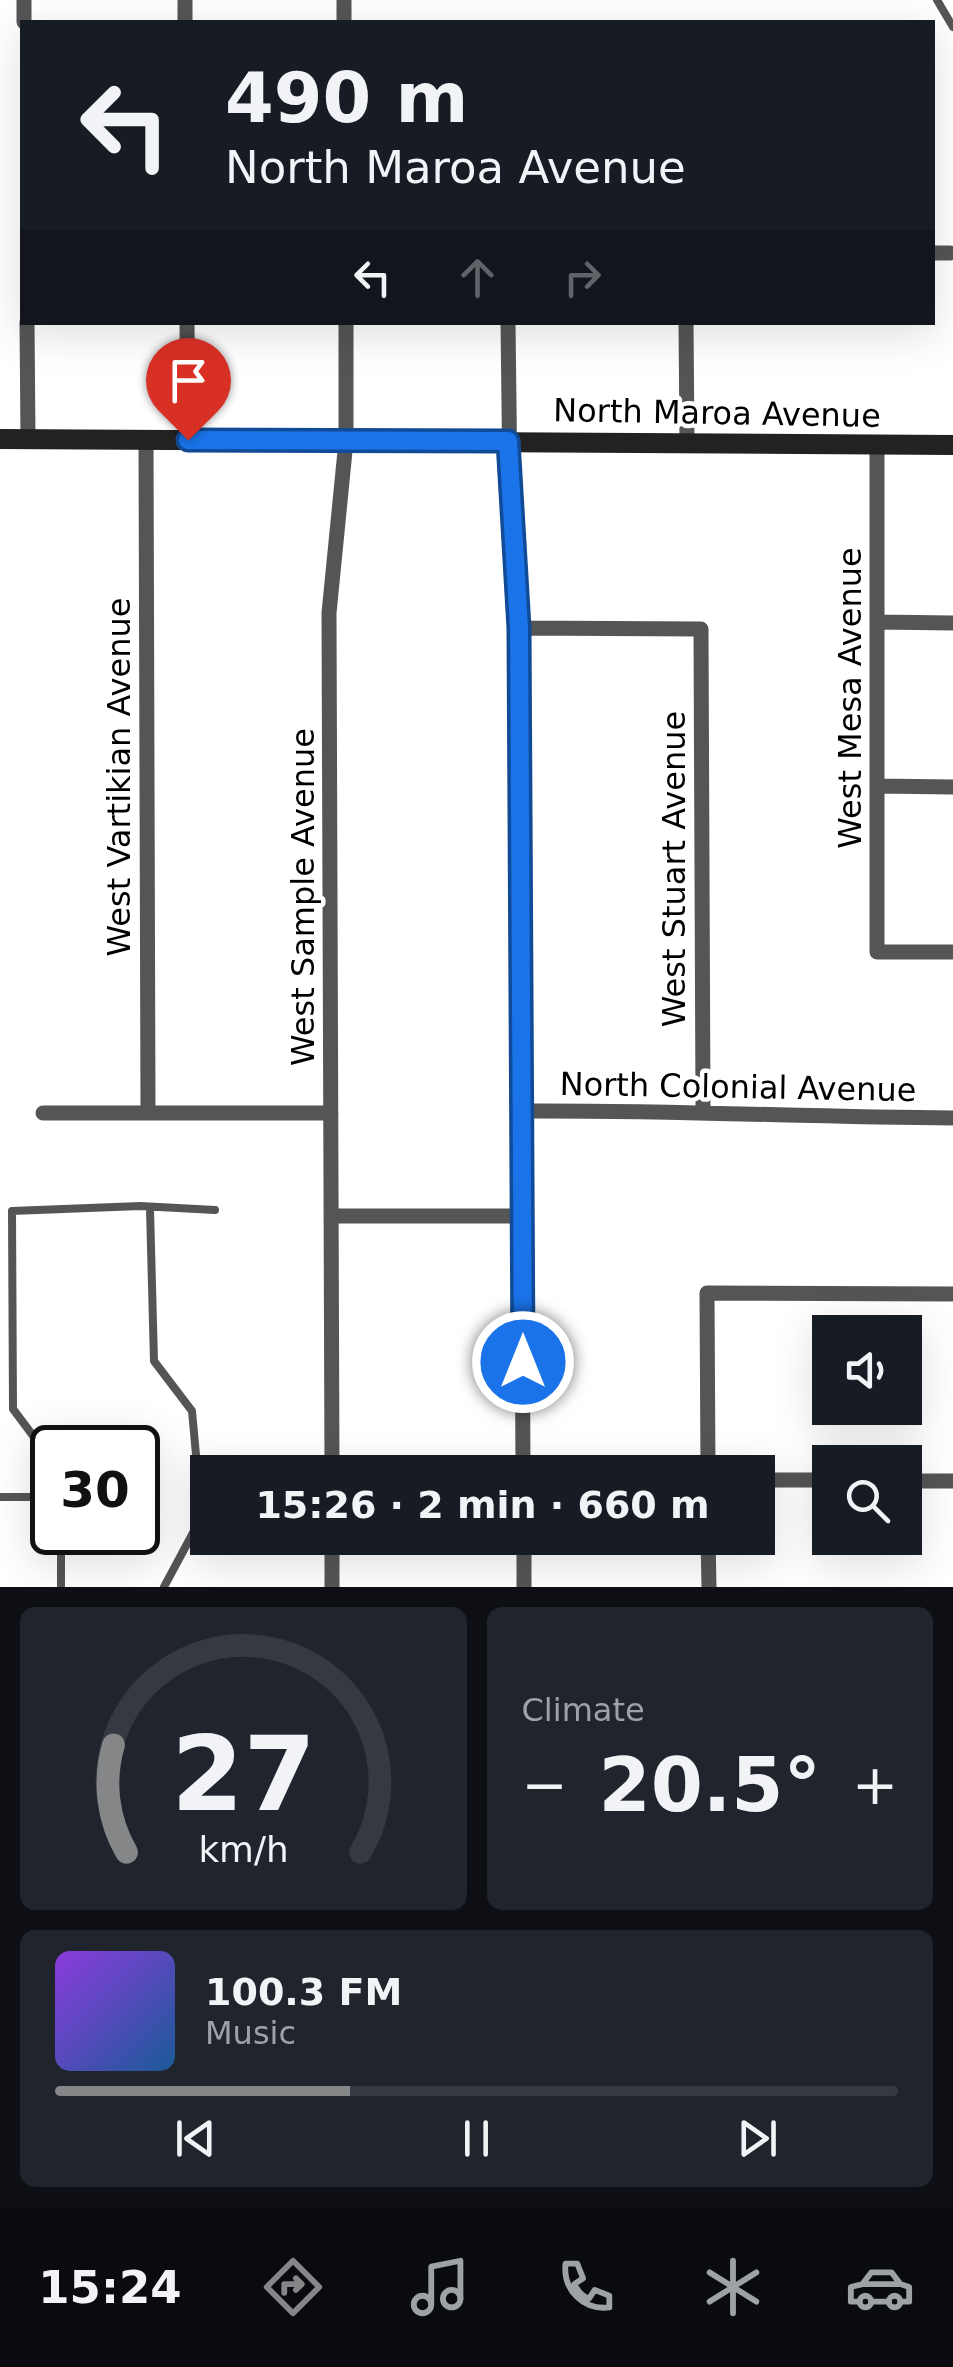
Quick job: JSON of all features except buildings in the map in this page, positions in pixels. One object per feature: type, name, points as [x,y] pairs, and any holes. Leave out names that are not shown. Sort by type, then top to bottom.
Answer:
[{"type":"main road","name":"North Maroa Avenue","points":[[0,439],[953,445]]},
{"type":"street","points":[[27,325],[28,439]]},
{"type":"street","points":[[187,325],[188,440]]},
{"type":"street","name":"West Sample Avenue","points":[[332,1455],[329,613],[346,441],[346,325]]},
{"type":"street","points":[[508,325],[508,441],[519,628],[523,1455]]},
{"type":"street","points":[[686,325],[687,444]]},
{"type":"street","name":"West Vartikian Avenue","points":[[146,440],[148,1113]]},
{"type":"street","name":"West Mesa Avenue","points":[[876,445],[878,952],[953,952]]},
{"type":"street","points":[[878,622],[953,622]]},
{"type":"street","name":"West Stuart Avenue","points":[[519,628],[701,628],[703,1109]]},
{"type":"street","points":[[878,786],[953,786]]},
{"type":"street","name":"North Colonial Avenue","points":[[523,1111],[703,1109],[788,1117],[953,1118]]},
{"type":"street","points":[[43,1113],[331,1113]]},
{"type":"street","points":[[332,1216],[522,1216]]},
{"type":"street","points":[[708,1455],[706,1293],[953,1294]]},
{"type":"street","points":[[775,1480],[812,1480]]},
{"type":"street","points":[[922,1481],[953,1481]]},
{"type":"street","points":[[332,1555],[332,1587]]},
{"type":"street","points":[[524,1555],[524,1587]]},
{"type":"street","points":[[708,1555],[709,1587]]},
{"type":"lane","points":[[937,0],[953,27]]},
{"type":"lane","points":[[150,1209],[154,1361],[192,1411],[199,1488],[194,1531],[164,1587]]},
{"type":"lane","points":[[30,1432],[13,1409],[12,1211],[215,1210]]},
{"type":"lane","points":[[0,1498],[30,1497]]},
{"type":"lane","points":[[60,1555],[61,1587]]},
{"type":"route","points":[[188,440],[508,441],[519,628],[523,1362]]}]
